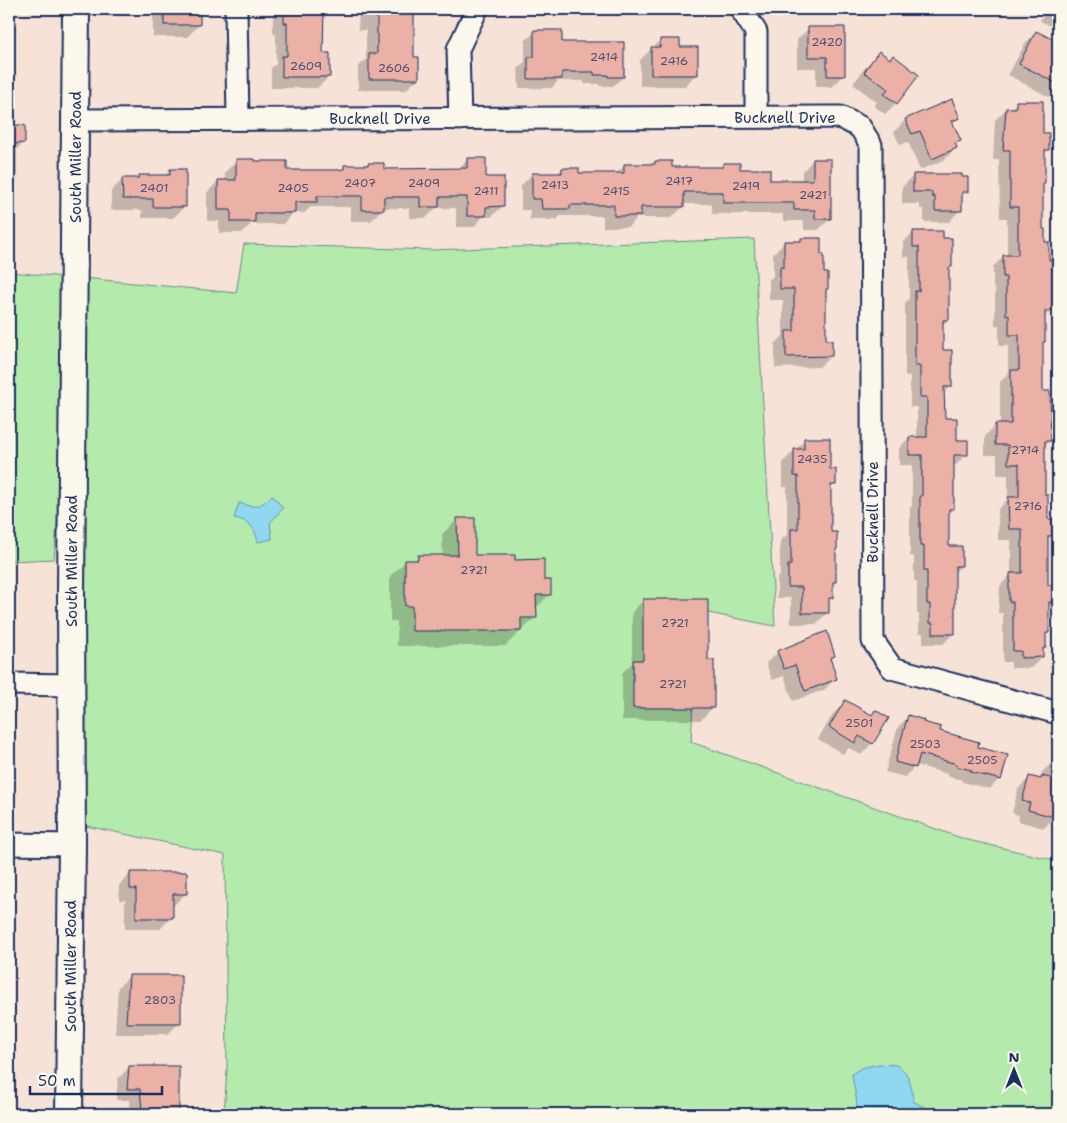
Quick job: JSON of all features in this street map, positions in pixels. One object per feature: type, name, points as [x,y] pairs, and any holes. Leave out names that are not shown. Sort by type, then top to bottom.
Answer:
[{"type":"street","name":"South Miller Road","points":[[69,1114],[76,9]]},
{"type":"street","points":[[236,9],[238,120]]},
{"type":"street","points":[[460,119],[458,49],[477,9]]},
{"type":"street","points":[[740,9],[756,32],[756,117]]},
{"type":"street","name":"Bucknell Drive","points":[[76,120],[840,117],[860,127],[871,145],[873,641],[892,668],[1058,713]]},
{"type":"street","points":[[9,684],[71,685]]},
{"type":"street","points":[[9,844],[72,845]]},
{"type":"green space","points":[[754,239],[775,626],[698,611],[691,742],[964,839],[1058,861],[1058,1114],[224,1114],[227,1069],[225,855],[81,825],[83,278],[236,293],[244,244],[431,250]]},
{"type":"green space","points":[[9,272],[66,277],[63,457],[54,559],[9,561]]},
{"type":"water","points":[[272,495],[283,508],[270,523],[272,539],[258,542],[255,533],[248,523],[234,518],[239,503],[257,506],[261,505]]},
{"type":"water","points":[[879,1064],[896,1065],[901,1068],[909,1081],[913,1101],[922,1106],[940,1111],[986,1114],[856,1114],[852,1074],[861,1068]]},
{"type":"building","points":[[164,9],[200,9],[200,25],[164,25]]},
{"type":"building","points":[[284,9],[324,9],[323,53],[330,53],[330,77],[282,77],[282,56],[287,56],[287,23],[284,23]]},
{"type":"building","points":[[377,9],[414,9],[414,57],[419,57],[419,79],[369,79],[369,54],[377,54]]},
{"type":"building","points":[[808,27],[845,27],[845,76],[827,76],[827,57],[808,57]]},
{"type":"building","points":[[534,30],[562,30],[562,42],[624,42],[624,77],[594,75],[594,72],[562,72],[562,79],[528,79],[528,57],[534,57]]},
{"type":"building","points":[[1036,31],[1058,42],[1058,84],[1019,64]]},
{"type":"building","points":[[660,39],[680,39],[680,47],[698,47],[698,75],[651,75],[651,47],[660,47]]},
{"type":"building","points":[[879,51],[890,59],[893,55],[919,75],[897,104],[884,94],[888,89],[864,72]]},
{"type":"building","points":[[952,99],[960,118],[952,121],[961,141],[955,143],[957,148],[932,159],[920,131],[912,134],[905,119]]},
{"type":"building","points":[[1016,101],[1043,101],[1043,133],[1049,133],[1049,150],[1045,150],[1043,229],[1045,229],[1045,242],[1049,242],[1049,260],[1052,260],[1052,311],[1045,311],[1043,391],[1050,391],[1051,441],[1045,441],[1045,495],[1048,495],[1048,519],[1052,519],[1052,536],[1048,536],[1048,585],[1055,585],[1055,602],[1049,602],[1049,633],[1046,633],[1046,648],[1043,648],[1043,657],[1021,658],[1021,651],[1013,651],[1013,602],[1009,602],[1010,573],[1022,573],[1022,529],[1009,529],[1008,497],[1019,497],[1019,464],[1008,464],[1008,445],[995,445],[995,424],[1011,424],[1011,370],[1019,370],[1019,335],[1009,335],[1009,315],[1006,315],[1006,277],[1003,277],[1003,255],[1018,255],[1018,207],[1010,207],[1010,150],[1003,150],[1006,108],[1016,108]]},
{"type":"building","points":[[9,125],[25,125],[25,143],[9,144]]},
{"type":"building","points":[[467,158],[486,158],[486,177],[504,177],[504,206],[486,207],[486,216],[467,216],[467,197],[439,197],[439,207],[420,207],[420,197],[384,197],[384,210],[362,210],[362,196],[317,196],[317,202],[295,202],[295,213],[255,213],[255,222],[231,222],[231,210],[218,210],[218,180],[236,180],[236,159],[287,161],[287,170],[336,170],[344,169],[344,165],[368,165],[368,163],[384,163],[384,169],[467,168]]},
{"type":"building","points":[[813,159],[831,159],[831,219],[815,219],[815,210],[794,210],[794,203],[723,203],[723,192],[684,192],[684,207],[641,207],[641,216],[614,216],[614,205],[570,205],[570,209],[542,209],[541,199],[532,199],[532,173],[562,173],[562,168],[579,168],[579,173],[624,173],[624,164],[655,164],[655,161],[672,161],[672,167],[723,167],[723,163],[740,163],[740,169],[770,169],[770,180],[813,180]]},
{"type":"building","points":[[170,169],[186,169],[186,207],[153,207],[153,199],[123,199],[122,178],[139,178],[139,175],[170,175]]},
{"type":"building","points":[[913,174],[962,174],[962,177],[968,177],[968,192],[962,192],[962,211],[935,211],[935,197],[932,197],[932,192],[913,192]]},
{"type":"building","points":[[913,231],[943,231],[943,238],[952,238],[952,267],[949,267],[949,320],[943,320],[943,350],[952,350],[952,387],[944,387],[945,418],[957,418],[957,440],[968,440],[968,455],[954,455],[954,509],[949,509],[949,546],[962,546],[962,566],[955,566],[955,634],[933,634],[933,623],[930,623],[930,604],[927,604],[927,571],[924,571],[924,546],[920,546],[922,455],[909,455],[909,437],[927,437],[927,397],[920,397],[920,366],[915,366],[915,291],[919,291],[919,247],[913,247]]},
{"type":"building","points":[[801,238],[821,238],[821,254],[824,254],[824,273],[828,273],[828,289],[826,289],[826,340],[832,340],[832,356],[786,357],[786,331],[794,331],[794,289],[780,289],[780,267],[784,267],[784,241],[801,241]]},
{"type":"building","points":[[804,438],[830,438],[830,469],[836,469],[836,485],[831,485],[831,532],[837,532],[836,582],[833,582],[833,598],[829,598],[829,613],[802,613],[802,587],[788,587],[788,565],[791,565],[791,529],[798,529],[798,476],[794,476],[794,449],[804,449]]},
{"type":"building","points":[[457,518],[475,518],[475,555],[515,555],[515,560],[544,559],[544,580],[551,580],[551,595],[536,595],[537,618],[521,618],[521,631],[412,631],[412,606],[405,606],[405,560],[418,560],[418,555],[458,555]]},
{"type":"building","points":[[643,599],[708,599],[708,660],[714,660],[714,708],[633,708],[633,660],[643,660]]},
{"type":"building","points":[[827,631],[835,656],[830,658],[837,679],[805,691],[795,665],[784,669],[777,651]]},
{"type":"building","points":[[845,700],[872,715],[875,710],[889,718],[873,744],[859,736],[855,743],[829,727]]},
{"type":"building","points":[[908,715],[941,727],[940,731],[979,742],[978,747],[1008,755],[1001,780],[971,772],[971,770],[956,766],[957,764],[920,754],[916,768],[895,762]]},
{"type":"building","points":[[1029,776],[1041,779],[1042,776],[1058,780],[1058,818],[1028,810],[1030,803],[1022,801]]},
{"type":"building","points":[[130,872],[187,872],[187,894],[173,894],[173,918],[136,918],[136,889],[130,889]]},
{"type":"building","points":[[129,975],[181,975],[181,1023],[126,1023]]},
{"type":"building","points":[[129,1066],[179,1066],[179,1114],[145,1114],[145,1110],[142,1110],[140,1089],[127,1089]]}]
